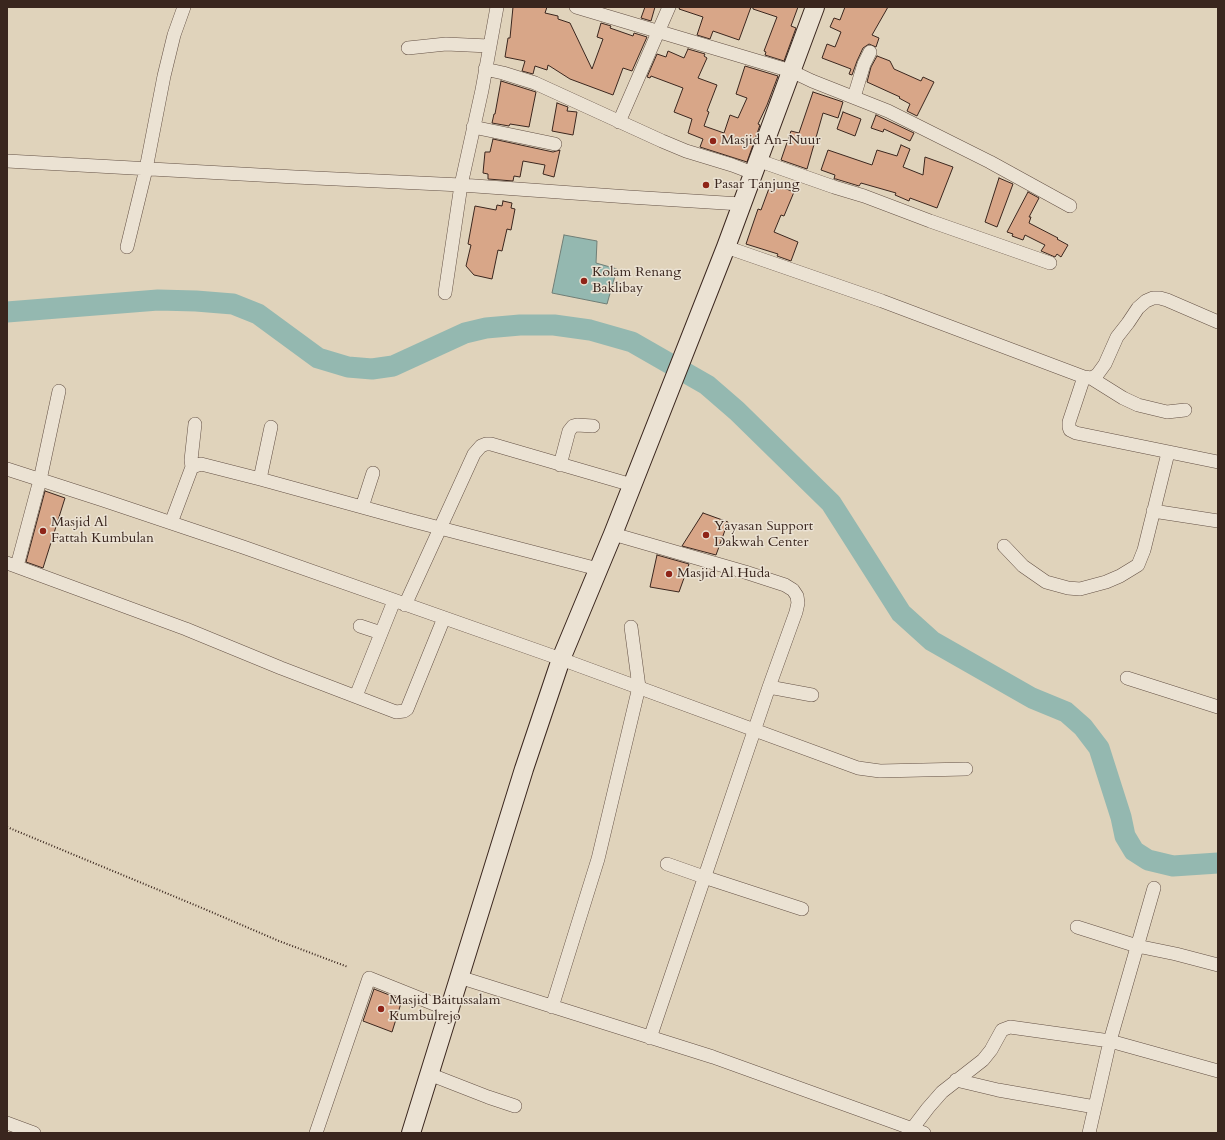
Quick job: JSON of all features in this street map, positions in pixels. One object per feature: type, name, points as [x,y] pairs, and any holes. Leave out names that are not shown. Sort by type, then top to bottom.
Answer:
[{"type":"main road","points":[[411,1133],[524,769],[561,658],[613,534],[726,247],[815,7]]},
{"type":"street","points":[[127,248],[146,169],[164,76],[174,35],[184,7]]},
{"type":"street","points":[[445,292],[461,185],[497,7]]},
{"type":"street","points":[[576,7],[792,71],[812,81],[888,111],[990,162],[1070,206]]},
{"type":"street","points":[[619,122],[669,7]]},
{"type":"street","points":[[408,48],[446,44],[489,46]]},
{"type":"street","points":[[854,97],[864,64],[870,52]]},
{"type":"street","points":[[485,69],[535,83],[686,151],[732,165],[755,167],[864,196],[1050,263]]},
{"type":"street","points":[[473,127],[555,144]]},
{"type":"street","points":[[7,161],[461,185],[741,204]]},
{"type":"street","points":[[726,247],[882,300],[1087,377],[1138,405],[1167,412],[1185,410]]},
{"type":"street","points":[[1087,377],[1097,375],[1105,364],[1117,337],[1138,308],[1153,298],[1167,300],[1218,322]]},
{"type":"street","points":[[1087,377],[1069,422],[1070,430],[1076,433],[1168,453],[1218,462]]},
{"type":"street","points":[[59,391],[40,480],[12,564],[98,598],[186,629],[281,668],[396,712],[407,709],[444,618]]},
{"type":"street","points":[[171,523],[192,467],[191,460],[196,424]]},
{"type":"street","points":[[560,465],[569,431],[573,426],[593,426]]},
{"type":"street","points":[[260,479],[271,427]]},
{"type":"street","points":[[356,696],[381,633],[400,603],[440,528],[474,454],[481,446],[491,444],[632,485]]},
{"type":"street","points":[[1004,546],[1023,566],[1046,582],[1068,588],[1080,589],[1106,582],[1120,576],[1138,565],[1144,550],[1168,453]]},
{"type":"street","points":[[192,467],[201,464],[598,569]]},
{"type":"street","points":[[7,469],[171,523],[561,658],[844,763],[869,770],[966,769]]},
{"type":"street","points":[[362,507],[372,473]]},
{"type":"street","points":[[1153,511],[1218,521]]},
{"type":"street","points":[[613,534],[785,585],[793,590],[798,603],[650,1038]]},
{"type":"street","points":[[360,626],[381,633]]},
{"type":"street","points":[[552,1007],[598,859],[639,687],[631,627]]},
{"type":"street","points":[[1127,678],[1218,707]]},
{"type":"street","points":[[769,687],[812,695]]},
{"type":"street","points":[[667,864],[704,878],[802,909]]},
{"type":"street","points":[[1089,1133],[1110,1041],[1154,888]]},
{"type":"street","points":[[1077,927],[1137,946],[1218,965]]},
{"type":"street","points":[[459,977],[720,1059],[910,1130],[942,1092],[983,1060],[991,1050],[998,1035],[1006,1028],[1020,1028],[1110,1041],[1218,1070]]},
{"type":"street","points":[[316,1133],[369,978],[449,1010]]},
{"type":"street","points":[[429,1074],[488,1098],[515,1106]]},
{"type":"street","points":[[956,1080],[998,1090],[1095,1107]]},
{"type":"street","points":[[7,1123],[34,1133]]},
{"type":"path","points":[[7,827],[279,941],[348,967]]},
{"type":"water","name":"Kolam Renang Baklibay","points":[[564,235],[597,241],[596,263],[617,269],[607,304],[552,293]]},
{"type":"building","points":[[513,7],[547,7],[545,13],[558,16],[558,19],[570,23],[592,69],[603,39],[597,37],[601,23],[611,26],[610,28],[633,36],[634,33],[647,37],[632,71],[623,68],[613,95],[570,79],[548,65],[547,70],[535,66],[533,74],[522,71],[525,61],[505,57],[508,38],[510,38]]},
{"type":"building","points":[[645,7],[655,7],[651,21],[641,18]]},
{"type":"building","points":[[680,7],[751,7],[739,40],[713,31],[710,39],[697,35],[703,17],[679,9]]},
{"type":"building","points":[[753,7],[798,7],[791,26],[796,28],[784,61],[765,55],[766,52],[764,51],[777,17],[753,9]]},
{"type":"building","points":[[845,7],[888,7],[872,35],[879,38],[876,47],[869,44],[863,48],[852,75],[849,74],[851,69],[822,58],[827,44],[835,47],[841,32],[830,27],[834,18],[840,20]]},
{"type":"building","points":[[688,49],[705,54],[704,56],[707,58],[698,78],[717,85],[707,111],[709,112],[704,126],[724,133],[730,115],[738,118],[747,98],[736,94],[745,66],[778,76],[758,124],[760,125],[747,162],[700,147],[703,139],[688,133],[692,119],[674,112],[683,88],[651,76],[650,78],[647,77],[657,54],[666,57],[668,51],[684,58]]},
{"type":"building","points":[[877,56],[890,61],[894,69],[921,81],[923,77],[934,82],[917,116],[907,111],[910,104],[899,98],[900,97],[867,82],[871,67]]},
{"type":"building","points":[[501,81],[536,92],[529,127],[492,123]]},
{"type":"building","points":[[813,92],[843,102],[838,118],[823,113],[807,169],[781,160],[791,131],[799,133]]},
{"type":"building","points":[[557,103],[568,107],[567,111],[577,112],[573,135],[552,131]]},
{"type":"building","points":[[843,112],[861,119],[855,136],[837,129]]},
{"type":"building","points":[[876,115],[914,133],[910,141],[884,129],[883,132],[871,128]]},
{"type":"building","points":[[493,139],[553,152],[560,150],[554,177],[543,174],[545,165],[523,161],[520,177],[514,176],[513,181],[488,179],[488,174],[483,173],[485,152],[490,152]]},
{"type":"building","points":[[901,145],[910,149],[903,167],[923,175],[925,157],[953,167],[937,208],[910,198],[909,201],[895,195],[896,193],[861,183],[859,186],[834,179],[835,175],[821,170],[828,150],[872,165],[877,150],[897,156]]},
{"type":"building","points":[[999,178],[1013,184],[997,227],[985,222]]},
{"type":"building","points":[[771,183],[794,192],[784,216],[781,215],[774,232],[798,242],[791,261],[777,256],[778,254],[746,244],[758,209],[761,210]]},
{"type":"building","points":[[1028,192],[1039,198],[1029,217],[1031,217],[1029,223],[1068,245],[1061,257],[1057,254],[1055,257],[1041,251],[1045,245],[1025,235],[1023,240],[1012,236],[1013,234],[1007,232]]},
{"type":"building","points":[[503,201],[512,203],[511,208],[515,209],[511,230],[507,229],[502,251],[498,250],[492,279],[474,275],[466,266],[471,245],[468,244],[475,206],[496,210],[497,205],[502,206]]},
{"type":"building","name":"Masjid Al Fattah Kumbulan","points":[[45,491],[65,498],[43,568],[26,562]]},
{"type":"building","name":"Yayasan Support Dakwah Center","points":[[703,513],[728,522],[716,555],[682,546]]},
{"type":"building","name":"Masjid Al Huda","points":[[657,555],[689,564],[679,592],[650,587]]},
{"type":"building","name":"Masjid Baitussalam Kumbulrejo","points":[[374,989],[402,1000],[392,1032],[363,1021]]},
{"type":"waterway","points":[[7,312],[158,300],[233,304],[258,314],[318,358],[348,367],[372,369],[393,366],[465,333],[486,328],[520,325],[554,325],[590,330],[632,342],[707,385],[737,411],[831,503],[901,613],[932,641],[1032,698],[1066,712],[1083,727],[1099,748],[1121,817],[1125,836],[1134,851],[1148,860],[1173,866],[1218,863]]},
{"type":"place","name":"Masjid An-Nuur","points":[[713,141]]},
{"type":"place","name":"Pasar Tanjung","points":[[706,185]]},
{"type":"place","name":"Kolam Renang Baklibay","points":[[584,281]]},
{"type":"place","name":"Masjid Al Fattah Kumbulan","points":[[43,531]]},
{"type":"place","name":"Yayasan Support Dakwah Center","points":[[706,535]]},
{"type":"place","name":"Masjid Al Huda","points":[[669,574]]},
{"type":"place","name":"Masjid Baitussalam Kumbulrejo","points":[[381,1009]]}]
